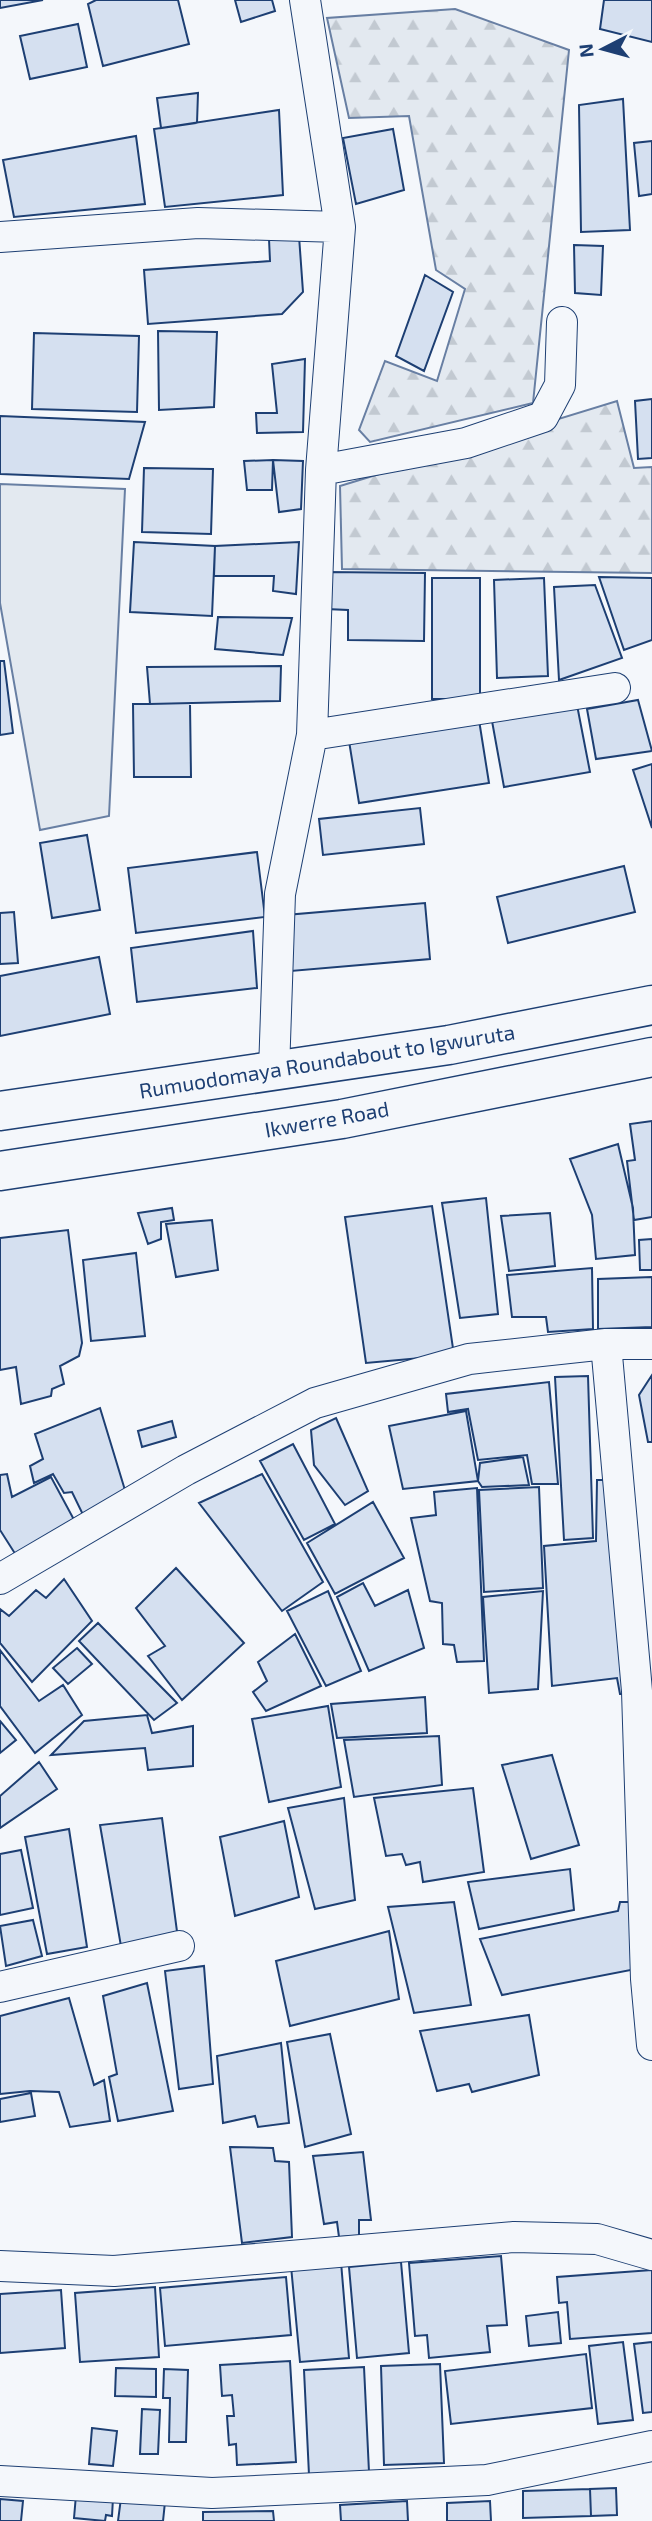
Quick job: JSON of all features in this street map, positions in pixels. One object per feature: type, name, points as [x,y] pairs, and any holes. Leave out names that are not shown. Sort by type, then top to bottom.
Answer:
[{"type":"main road","name":"Rumuodomaya Roundabout to Igwuruta","points":[[0,1111],[449,1045],[652,1005]]},
{"type":"main road","name":"Ikwerre Road","points":[[0,1171],[342,1119],[652,1057]]},
{"type":"street","points":[[274,1071],[280,894],[312,735],[321,470],[340,227],[305,0]]},
{"type":"street","points":[[0,237],[198,223],[340,227]]},
{"type":"street","points":[[321,470],[466,443],[543,416],[560,385],[562,322]]},
{"type":"street","points":[[312,735],[615,688]]},
{"type":"street","points":[[606,1344],[637,1691],[652,2045]]},
{"type":"street","points":[[0,1579],[186,1470],[315,1403],[469,1359],[606,1344],[652,1344]]},
{"type":"street","points":[[0,1987],[179,1946]]},
{"type":"street","points":[[0,2266],[114,2271],[514,2237],[597,2239],[652,2255]]},
{"type":"street","points":[[0,2481],[212,2493],[487,2480],[652,2446]]},
{"type":"green space","points":[[455,9],[569,50],[533,403],[370,442],[359,430],[385,361],[437,381],[465,289],[436,270],[409,116],[349,118],[327,18]]},
{"type":"green space","points":[[617,401],[634,468],[652,467],[652,573],[342,569],[340,486]]},
{"type":"green space","points":[[0,484],[125,489],[109,816],[40,830],[0,603]]},
{"type":"building","points":[[0,0],[43,0],[0,8]]},
{"type":"building","points":[[96,0],[178,0],[189,44],[103,66],[88,4]]},
{"type":"building","points":[[235,0],[272,0],[275,11],[241,22]]},
{"type":"building","points":[[604,0],[652,0],[652,42],[600,29]]},
{"type":"building","points":[[78,24],[87,67],[30,79],[20,36]]},
{"type":"building","points":[[198,93],[197,123],[161,128],[157,98]]},
{"type":"building","points":[[623,99],[630,230],[581,232],[579,105]]},
{"type":"building","points":[[279,110],[283,195],[165,207],[154,129]]},
{"type":"building","points":[[393,129],[404,190],[356,204],[343,138]]},
{"type":"building","points":[[136,136],[145,204],[14,217],[3,160]]},
{"type":"building","points":[[652,141],[652,194],[639,196],[634,143]]},
{"type":"building","points":[[299,236],[303,292],[282,314],[148,324],[144,270],[270,261],[269,239]]},
{"type":"building","points":[[574,245],[603,246],[601,295],[575,293]]},
{"type":"building","points":[[425,275],[453,292],[424,371],[396,356]]},
{"type":"building","points":[[158,331],[217,332],[214,407],[159,410]]},
{"type":"building","points":[[34,333],[139,336],[137,412],[32,409]]},
{"type":"building","points":[[305,359],[303,432],[257,433],[256,413],[277,413],[272,364]]},
{"type":"building","points":[[652,399],[652,458],[638,459],[635,401]]},
{"type":"building","points":[[0,416],[145,422],[129,479],[0,474]]},
{"type":"building","points":[[273,460],[272,490],[247,490],[244,461]]},
{"type":"building","points":[[273,460],[303,461],[301,509],[279,512]]},
{"type":"building","points":[[144,468],[213,469],[211,534],[142,532]]},
{"type":"building","points":[[134,542],[215,546],[212,616],[130,612]]},
{"type":"building","points":[[299,542],[296,594],[273,591],[274,576],[214,576],[215,546]]},
{"type":"building","points":[[326,572],[425,573],[424,641],[348,640],[348,610],[326,609]]},
{"type":"building","points":[[599,577],[652,578],[652,640],[624,650]]},
{"type":"building","points":[[432,578],[480,578],[480,699],[432,699]]},
{"type":"building","points":[[544,578],[548,676],[497,678],[494,580]]},
{"type":"building","points":[[595,585],[622,658],[559,680],[554,587]]},
{"type":"building","points":[[218,617],[292,618],[283,655],[215,649]]},
{"type":"building","points":[[0,661],[4,661],[13,733],[0,735]]},
{"type":"building","points":[[281,666],[280,701],[150,704],[147,667]]},
{"type":"building","points":[[638,700],[652,751],[596,759],[587,709]]},
{"type":"building","points":[[133,704],[190,704],[191,777],[134,777]]},
{"type":"building","points":[[577,705],[590,772],[504,787],[492,721]]},
{"type":"building","points":[[479,720],[489,783],[359,803],[349,741]]},
{"type":"building","points":[[652,764],[652,828],[633,770]]},
{"type":"building","points":[[420,808],[424,844],[323,855],[319,819]]},
{"type":"building","points":[[87,835],[100,910],[52,918],[40,843]]},
{"type":"building","points":[[257,852],[265,917],[136,933],[128,868]]},
{"type":"building","points":[[624,866],[635,912],[508,943],[497,897]]},
{"type":"building","points":[[425,903],[430,959],[291,971],[286,915]]},
{"type":"building","points":[[14,912],[18,963],[0,964],[0,913]]},
{"type":"building","points":[[253,931],[257,988],[137,1002],[131,948]]},
{"type":"building","points":[[99,957],[110,1014],[0,1036],[0,976]]},
{"type":"building","points":[[652,1121],[652,1217],[634,1220],[627,1161],[635,1160],[630,1124]]},
{"type":"building","points":[[618,1144],[633,1208],[635,1255],[596,1259],[592,1215],[570,1159]]},
{"type":"building","points":[[486,1198],[498,1314],[460,1318],[442,1203]]},
{"type":"building","points":[[432,1206],[454,1355],[366,1363],[345,1217]]},
{"type":"building","points":[[172,1208],[174,1220],[161,1222],[161,1239],[148,1244],[138,1213]]},
{"type":"building","points":[[550,1213],[555,1266],[509,1271],[501,1216]]},
{"type":"building","points":[[212,1220],[218,1270],[176,1277],[166,1224]]},
{"type":"building","points":[[68,1230],[82,1343],[79,1356],[60,1366],[64,1384],[52,1389],[51,1396],[21,1404],[16,1367],[0,1370],[0,1238]]},
{"type":"building","points":[[652,1239],[652,1270],[640,1270],[639,1240]]},
{"type":"building","points":[[136,1253],[145,1336],[91,1341],[83,1260]]},
{"type":"building","points":[[592,1268],[593,1329],[548,1332],[546,1317],[512,1317],[507,1275]]},
{"type":"building","points":[[652,1277],[652,1327],[598,1329],[598,1279]]},
{"type":"building","points":[[652,1375],[652,1442],[648,1442],[639,1395]]},
{"type":"building","points":[[588,1376],[593,1538],[564,1540],[555,1377]]},
{"type":"building","points":[[549,1382],[558,1484],[532,1484],[527,1455],[478,1460],[468,1409],[448,1412],[446,1394]]},
{"type":"building","points":[[100,1408],[128,1500],[88,1525],[72,1492],[64,1493],[53,1474],[34,1483],[30,1466],[43,1459],[35,1434]]},
{"type":"building","points":[[466,1411],[478,1481],[403,1489],[389,1426]]},
{"type":"building","points":[[336,1418],[368,1491],[345,1505],[314,1465],[311,1430]]},
{"type":"building","points":[[172,1421],[176,1437],[142,1447],[138,1431]]},
{"type":"building","points":[[293,1444],[335,1524],[304,1540],[260,1461]]},
{"type":"building","points":[[523,1457],[529,1485],[482,1487],[478,1481],[480,1463]]},
{"type":"building","points":[[7,1474],[12,1497],[51,1477],[79,1529],[21,1563],[0,1530],[0,1475]]},
{"type":"building","points":[[262,1474],[323,1582],[282,1611],[199,1503]]},
{"type":"building","points":[[597,1480],[614,1480],[632,1694],[620,1694],[617,1678],[552,1686],[544,1546],[596,1541]]},
{"type":"building","points":[[539,1487],[543,1588],[484,1592],[479,1490]]},
{"type":"building","points":[[477,1488],[484,1661],[457,1662],[454,1645],[443,1644],[442,1603],[430,1601],[411,1518],[436,1515],[434,1492]]},
{"type":"building","points":[[373,1502],[404,1558],[335,1594],[307,1543]]},
{"type":"building","points":[[176,1568],[244,1643],[182,1700],[148,1656],[165,1646],[136,1608]]},
{"type":"building","points":[[64,1579],[92,1621],[32,1682],[0,1643],[0,1609],[9,1616],[36,1590],[46,1598]]},
{"type":"building","points":[[363,1583],[375,1606],[408,1590],[424,1648],[369,1671],[337,1597]]},
{"type":"building","points":[[328,1591],[361,1671],[326,1686],[287,1611]]},
{"type":"building","points":[[543,1591],[538,1689],[489,1693],[483,1597]]},
{"type":"building","points":[[98,1623],[177,1703],[154,1720],[79,1641]]},
{"type":"building","points":[[295,1634],[321,1686],[266,1711],[253,1692],[267,1681],[258,1662]]},
{"type":"building","points":[[77,1648],[92,1664],[68,1684],[53,1668]]},
{"type":"building","points":[[0,1650],[39,1701],[63,1685],[82,1715],[35,1753],[0,1706]]},
{"type":"building","points":[[425,1697],[427,1733],[337,1738],[331,1704]]},
{"type":"building","points":[[328,1706],[341,1787],[269,1802],[252,1719]]},
{"type":"building","points":[[147,1715],[152,1733],[193,1726],[193,1766],[148,1770],[145,1748],[51,1755],[84,1721]]},
{"type":"building","points":[[0,1721],[16,1740],[0,1753]]},
{"type":"building","points":[[439,1736],[442,1785],[354,1797],[344,1740]]},
{"type":"building","points":[[552,1755],[579,1845],[531,1859],[502,1765]]},
{"type":"building","points":[[39,1762],[57,1789],[0,1828],[0,1796]]},
{"type":"building","points":[[473,1788],[484,1872],[423,1882],[420,1862],[406,1865],[402,1854],[386,1856],[374,1798]]},
{"type":"building","points":[[344,1798],[355,1900],[315,1909],[288,1808]]},
{"type":"building","points":[[162,1818],[178,1939],[122,1952],[100,1825]]},
{"type":"building","points":[[284,1821],[299,1897],[235,1916],[220,1837]]},
{"type":"building","points":[[69,1829],[87,1947],[47,1954],[25,1837]]},
{"type":"building","points":[[21,1850],[33,1908],[0,1915],[0,1854]]},
{"type":"building","points":[[570,1869],[574,1910],[479,1929],[468,1882]]},
{"type":"building","points":[[454,1902],[471,2005],[414,2013],[388,1907]]},
{"type":"building","points":[[620,1902],[636,1902],[636,1969],[502,1995],[480,1939],[618,1911]]},
{"type":"building","points":[[33,1920],[42,1956],[6,1966],[0,1926]]},
{"type":"building","points":[[389,1931],[399,1999],[290,2026],[276,1961]]},
{"type":"building","points":[[204,1966],[213,2084],[179,2089],[165,1971]]},
{"type":"building","points":[[147,1983],[173,2111],[118,2121],[109,2077],[117,2074],[103,1996]]},
{"type":"building","points":[[69,1998],[94,2085],[104,2080],[110,2121],[70,2127],[59,2092],[0,2094],[0,2016]]},
{"type":"building","points":[[529,2015],[539,2075],[472,2092],[469,2084],[437,2091],[420,2031]]},
{"type":"building","points":[[330,2034],[351,2134],[305,2147],[287,2042]]},
{"type":"building","points":[[281,2043],[289,2123],[258,2127],[255,2116],[223,2123],[217,2056]]},
{"type":"building","points":[[31,2093],[35,2116],[0,2122],[0,2099]]},
{"type":"building","points":[[230,2147],[273,2148],[275,2161],[289,2162],[292,2237],[242,2243]]},
{"type":"building","points":[[363,2152],[371,2220],[359,2220],[359,2236],[339,2237],[337,2222],[324,2224],[313,2156]]},
{"type":"building","points":[[501,2256],[507,2325],[487,2326],[490,2352],[429,2358],[427,2335],[415,2336],[409,2263]]},
{"type":"building","points":[[341,2262],[349,2358],[300,2362],[291,2266]]},
{"type":"building","points":[[401,2262],[409,2353],[357,2358],[349,2267]]},
{"type":"building","points":[[652,2270],[652,2333],[570,2339],[567,2302],[559,2303],[557,2277]]},
{"type":"building","points":[[286,2277],[291,2335],[165,2346],[160,2288]]},
{"type":"building","points":[[155,2287],[159,2357],[80,2362],[75,2293]]},
{"type":"building","points":[[61,2290],[65,2348],[0,2353],[0,2294]]},
{"type":"building","points":[[558,2312],[561,2343],[529,2346],[526,2316]]},
{"type":"building","points":[[623,2342],[633,2420],[598,2424],[589,2346]]},
{"type":"building","points":[[652,2342],[652,2412],[643,2413],[634,2344]]},
{"type":"building","points":[[586,2354],[592,2408],[451,2424],[445,2371]]},
{"type":"building","points":[[290,2361],[296,2462],[237,2465],[236,2444],[229,2445],[227,2416],[234,2416],[232,2395],[222,2396],[220,2365]]},
{"type":"building","points":[[440,2364],[444,2463],[384,2465],[381,2366]]},
{"type":"building","points":[[364,2367],[369,2472],[309,2475],[304,2370]]},
{"type":"building","points":[[116,2368],[156,2369],[156,2397],[115,2396]]},
{"type":"building","points":[[164,2369],[188,2370],[186,2442],[169,2442],[170,2398],[163,2398]]},
{"type":"building","points":[[142,2409],[160,2410],[158,2454],[140,2454]]},
{"type":"building","points":[[92,2428],[117,2431],[113,2466],[89,2464]]},
{"type":"building","points":[[616,2488],[617,2515],[591,2516],[590,2489]]},
{"type":"building","points":[[590,2489],[591,2516],[523,2518],[523,2491]]},
{"type":"building","points":[[76,2495],[113,2498],[112,2516],[106,2515],[105,2521],[74,2518]]},
{"type":"building","points":[[121,2498],[165,2502],[163,2521],[118,2521]]},
{"type":"building","points":[[0,2499],[23,2501],[21,2521],[0,2521]]},
{"type":"building","points":[[407,2501],[408,2521],[341,2521],[340,2505]]},
{"type":"building","points":[[490,2501],[491,2521],[447,2521],[447,2503]]},
{"type":"building","points":[[273,2511],[274,2521],[203,2521],[203,2512]]}]
